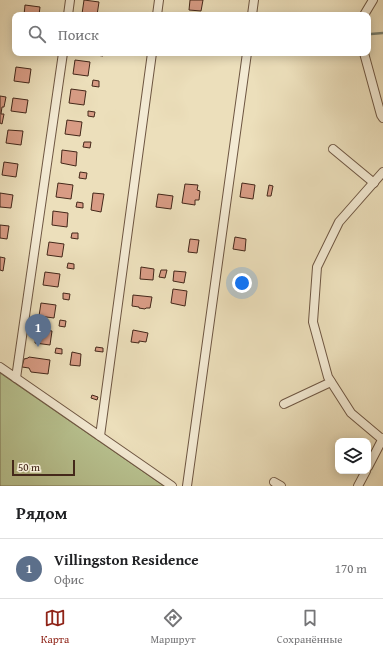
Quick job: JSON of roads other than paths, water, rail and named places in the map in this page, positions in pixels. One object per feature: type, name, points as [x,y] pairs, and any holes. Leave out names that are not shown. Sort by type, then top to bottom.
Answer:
[{"type":"street","points":[[68,12],[70,0]]},
{"type":"street","points":[[157,12],[159,0]]},
{"type":"street","points":[[252,12],[254,0]]},
{"type":"street","points":[[366,12],[373,0]]},
{"type":"street","points":[[16,378],[63,56]]},
{"type":"street","points":[[100,436],[152,56]]},
{"type":"street","points":[[187,486],[247,56]]},
{"type":"street","points":[[365,56],[383,118]]},
{"type":"street","points":[[333,149],[374,183]]},
{"type":"street","points":[[371,461],[383,439],[351,413],[328,377],[313,322],[317,267],[339,222],[383,172]]},
{"type":"street","points":[[0,367],[172,486]]},
{"type":"street","points":[[284,404],[331,382]]},
{"type":"street","points":[[358,486],[364,474]]},
{"type":"waterway","points":[[371,34],[383,33]]},
{"type":"place","name":"Villingston Residence","points":[[38,347]]}]
